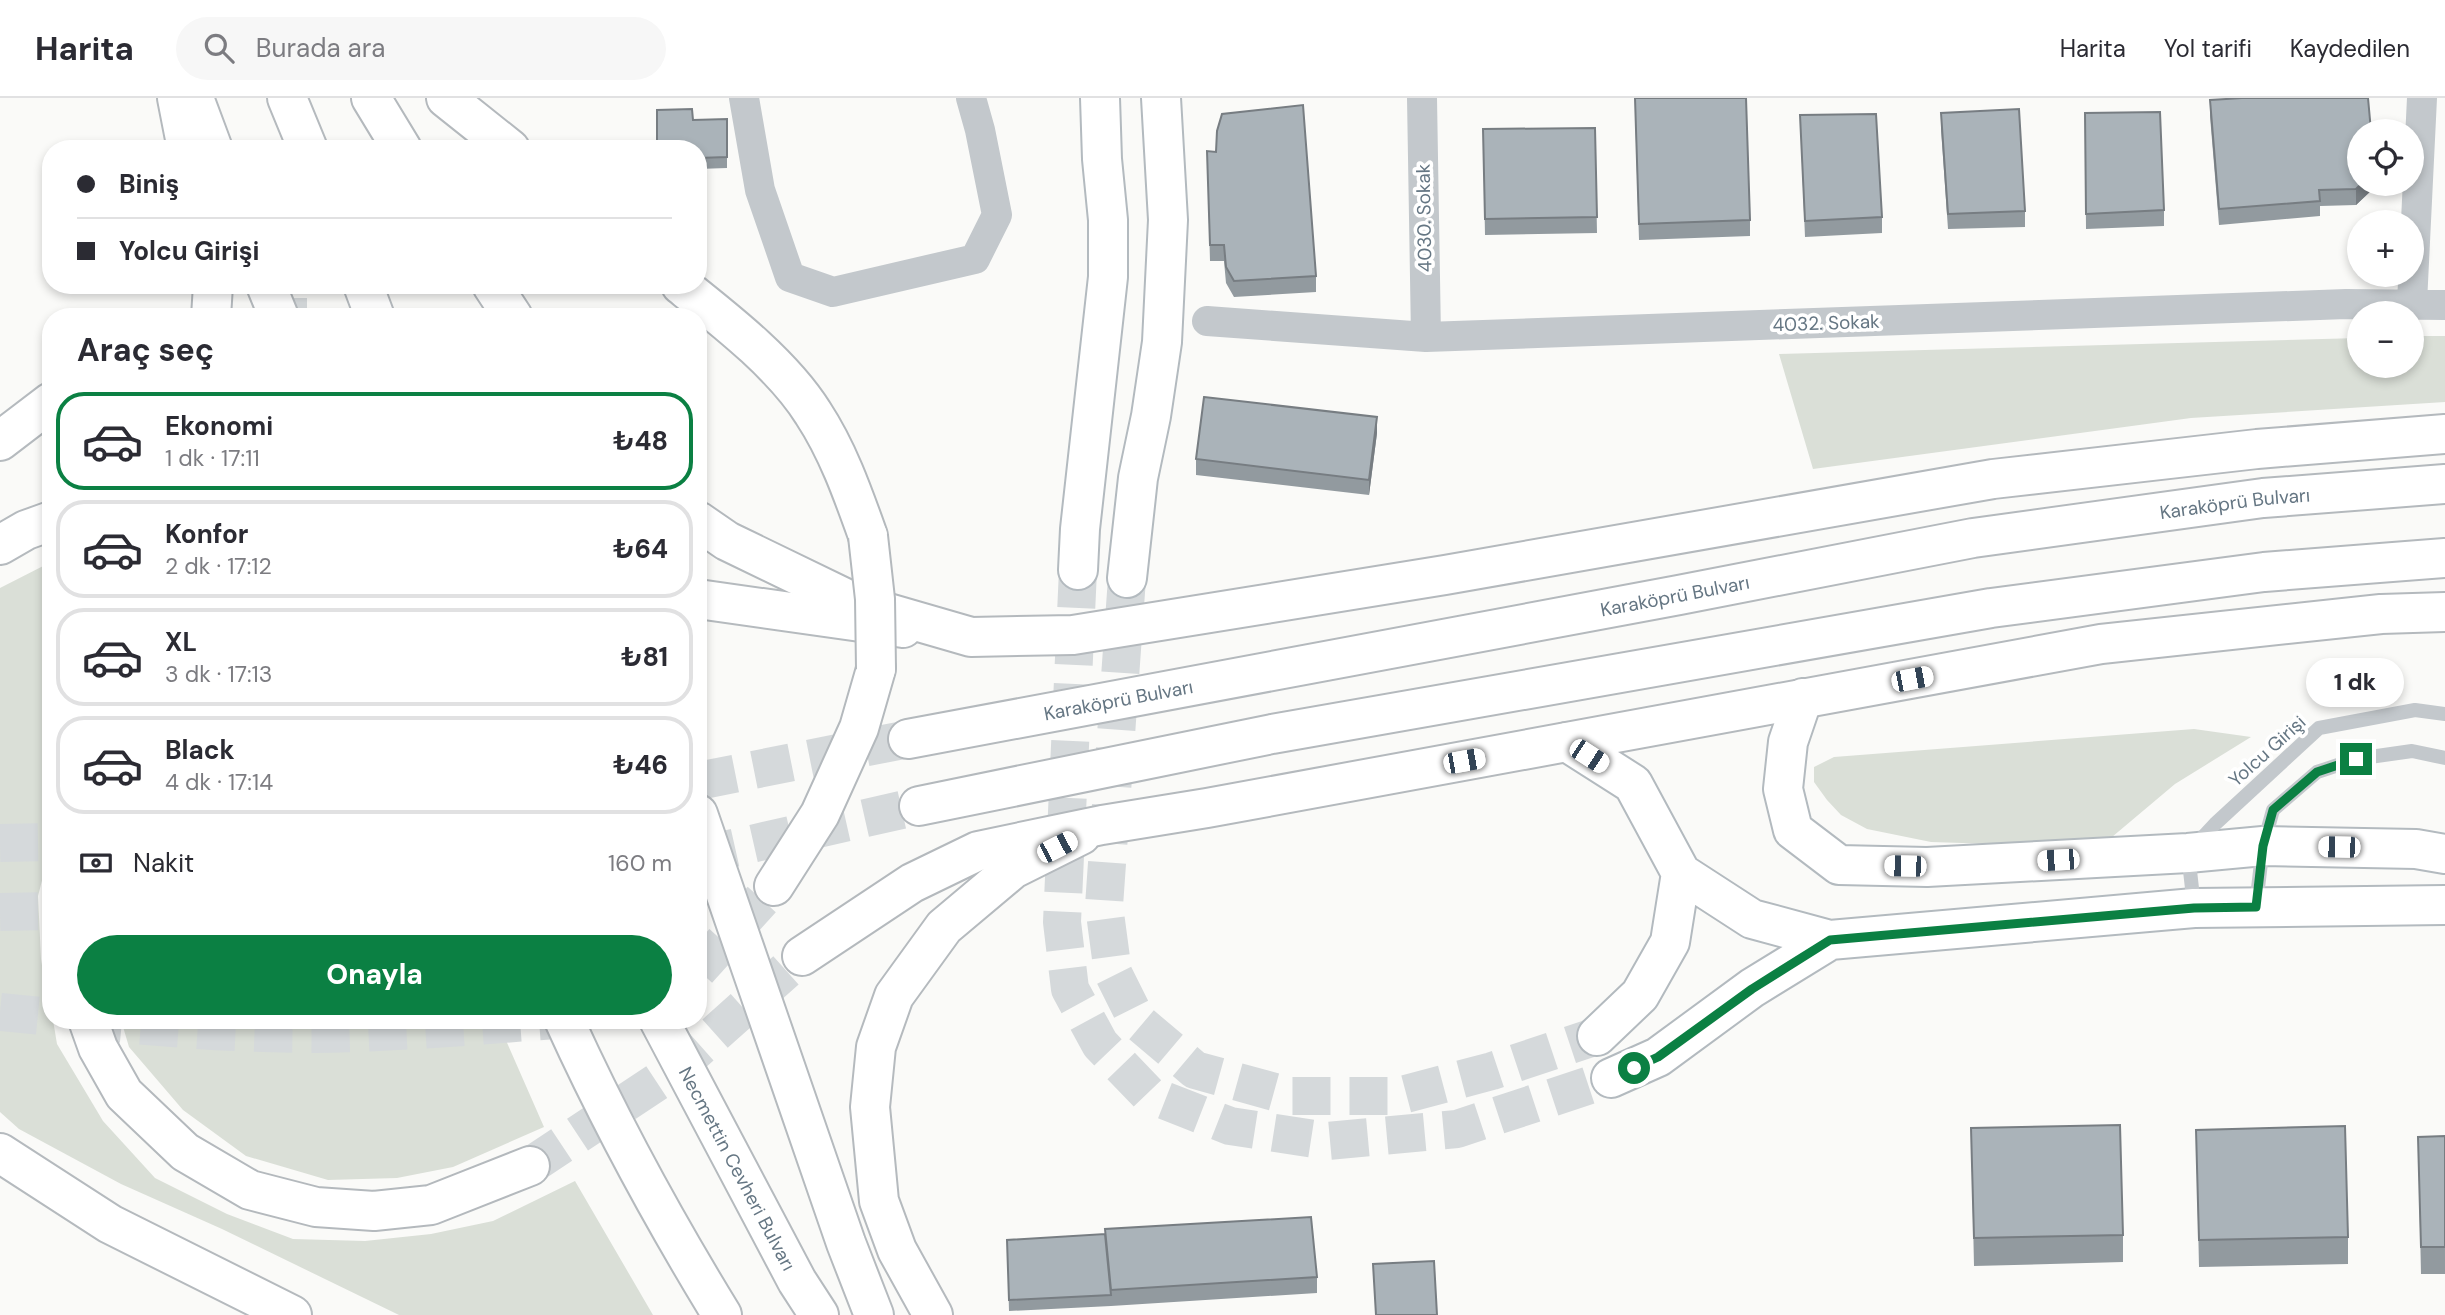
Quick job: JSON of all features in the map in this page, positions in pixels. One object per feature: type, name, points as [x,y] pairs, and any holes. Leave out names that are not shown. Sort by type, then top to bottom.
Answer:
[{"type":"main road","points":[[177,98],[185,140]]},
{"type":"main road","points":[[194,98],[210,140]]},
{"type":"main road","points":[[287,98],[304,140]]},
{"type":"main road","points":[[371,98],[397,140]]},
{"type":"main road","points":[[446,98],[499,140]]},
{"type":"main road","points":[[1078,570],[1080,529],[1108,276],[1108,220],[1100,98]]},
{"type":"main road","points":[[1127,578],[1138,478],[1162,342],[1168,220],[1161,98]]},
{"type":"main road","points":[[692,294],[734,329],[783,376],[813,411],[836,454],[868,536],[874,599],[876,669],[859,728],[825,802],[774,886]]},
{"type":"main road","points":[[0,441],[42,408]]},
{"type":"main road","points":[[707,600],[836,620],[971,636],[1073,635],[1459,573],[1993,479],[2257,449],[2445,435]]},
{"type":"main road","name":"Karaköprü Bulvarı","points":[[908,738],[1666,598],[1973,538],[2263,498],[2445,484]]},
{"type":"main road","points":[[0,545],[42,524]]},
{"type":"main road","points":[[707,527],[727,541],[857,604],[971,636]]},
{"type":"main road","points":[[919,806],[1272,734],[1991,608],[2264,572],[2445,558]]},
{"type":"main road","points":[[802,956],[912,883],[978,851],[1102,825],[2101,644],[2381,614],[2445,612]]},
{"type":"main road","points":[[1804,698],[1788,742],[1783,789],[1793,830],[1839,865],[1927,867],[2188,853],[2263,846],[2416,849],[2445,854]]},
{"type":"main road","points":[[1567,742],[1633,784],[1681,873],[1752,919],[1830,940],[2194,908],[2445,905]]},
{"type":"main road","points":[[933,1315],[897,1250],[880,1201],[870,1107],[876,1047],[894,996],[944,927],[1013,869],[1102,825]]},
{"type":"main road","points":[[707,840],[846,1243],[874,1315]]},
{"type":"main road","points":[[1597,1035],[1640,995],[1670,942],[1681,873]]},
{"type":"main road","points":[[1611,1078],[1658,1057],[1752,989],[1830,940]]},
{"type":"main road","points":[[91,1029],[97,1048],[124,1094],[185,1152],[250,1190],[316,1207],[374,1211],[431,1205],[530,1166]]},
{"type":"main road","points":[[568,1029],[590,1077],[722,1315]]},
{"type":"main road","name":"Necmettin Cevheri Bulvarı","points":[[664,1029],[791,1269],[819,1315]]},
{"type":"main road","points":[[0,1153],[110,1224],[292,1315]]},
{"type":"main road","points":[[0,1185],[110,1224]]},
{"type":"street","points":[[744,98],[760,190],[790,277],[833,292],[975,259],[997,215],[971,98]]},
{"type":"street","name":"4030. Sokak","points":[[1422,98],[1426,337]]},
{"type":"street","points":[[2412,301],[2423,98]]},
{"type":"street","name":"4032. Sokak","points":[[2424,303],[2445,304]]},
{"type":"street","name":"4032. Sokak","points":[[1207,321],[1426,337],[2347,305]]},
{"type":"lane","name":"Yolcu Girişi","points":[[2188,853],[2215,824],[2319,728],[2415,710],[2445,715]]},
{"type":"lane","points":[[2256,907],[2263,846],[2273,810],[2317,772],[2356,759],[2412,751],[2445,758]]},
{"type":"lane","points":[[2188,853],[2194,908]]},
{"type":"shaded area","points":[[2424,336],[2445,336],[2445,402],[2191,418],[1813,469],[1779,354],[2347,338],[2347,378],[2424,378]]},
{"type":"shaded area","points":[[42,567],[42,881],[38,896],[42,1029],[54,1029],[57,1044],[103,1121],[155,1178],[227,1214],[293,1239],[365,1241],[431,1234],[493,1221],[575,1181],[653,1315],[399,1315],[222,1229],[121,1184],[19,1129],[0,1112],[0,588]]},
{"type":"shaded area","points":[[2194,729],[2251,737],[2175,784],[2112,837],[2025,845],[1931,842],[1867,829],[1841,815],[1814,782],[1814,767],[1834,757]]},
{"type":"shaded area","points":[[124,1029],[501,1029],[544,1127],[453,1167],[397,1178],[328,1180],[246,1156],[183,1110],[129,1047]]},
{"type":"building","points":[[1635,98],[1746,98],[1750,220],[1639,224]]},
{"type":"building","points":[[2368,98],[2370,119],[2347,119],[2347,189],[2319,190],[2320,201],[2219,209],[2210,100]]},
{"type":"building","points":[[1303,105],[1316,276],[1234,281],[1226,267],[1224,245],[1210,245],[1207,151],[1216,152],[1217,131],[1222,114]]},
{"type":"building","points":[[692,109],[693,120],[727,119],[727,157],[707,158],[707,140],[657,140],[657,110]]},
{"type":"building","points":[[2019,109],[2025,211],[1948,214],[1941,113]]},
{"type":"building","points":[[2160,112],[2164,210],[2086,214],[2085,113]]},
{"type":"building","points":[[1876,114],[1882,217],[1805,221],[1800,115]]},
{"type":"building","points":[[1595,128],[1597,217],[1485,219],[1483,129]]},
{"type":"building","points":[[1204,397],[1377,417],[1369,480],[1196,459]]},
{"type":"building","points":[[2120,1125],[2123,1235],[1974,1238],[1971,1128]]},
{"type":"building","points":[[2345,1126],[2348,1237],[2199,1240],[2196,1130]]},
{"type":"building","points":[[2445,1136],[2445,1247],[2421,1247],[2418,1137]]},
{"type":"building","points":[[1311,1217],[1317,1277],[1111,1290],[1105,1229]]},
{"type":"building","points":[[1105,1234],[1111,1295],[1009,1300],[1007,1240]]},
{"type":"building","points":[[1434,1261],[1437,1315],[1376,1315],[1373,1264]]},
{"type":"tunnel","points":[[1078,570],[1062,922],[1070,989],[1100,1044],[1148,1094],[1230,1126],[1327,1141],[1457,1129],[1611,1078]]},
{"type":"tunnel","points":[[1127,578],[1104,906],[1113,973],[1137,1021],[1195,1070],[1289,1096],[1398,1096],[1492,1071],[1597,1036]]},
{"type":"tunnel","points":[[707,779],[908,739]]},
{"type":"tunnel","points":[[707,854],[919,806]]},
{"type":"tunnel","points":[[0,843],[42,842]]},
{"type":"tunnel","points":[[707,960],[774,886]]},
{"type":"tunnel","points":[[0,912],[42,911]]},
{"type":"tunnel","points":[[530,1166],[672,1072],[802,956]]},
{"type":"tunnel","points":[[0,1012],[42,1016]]},
{"type":"tunnel","points":[[184,1029],[314,1034],[432,1029]]},
{"type":"route","points":[[1634,1068],[1658,1057],[1752,989],[1830,940],[2194,908],[2256,907],[2263,846],[2273,810],[2317,772],[2356,759]]}]
